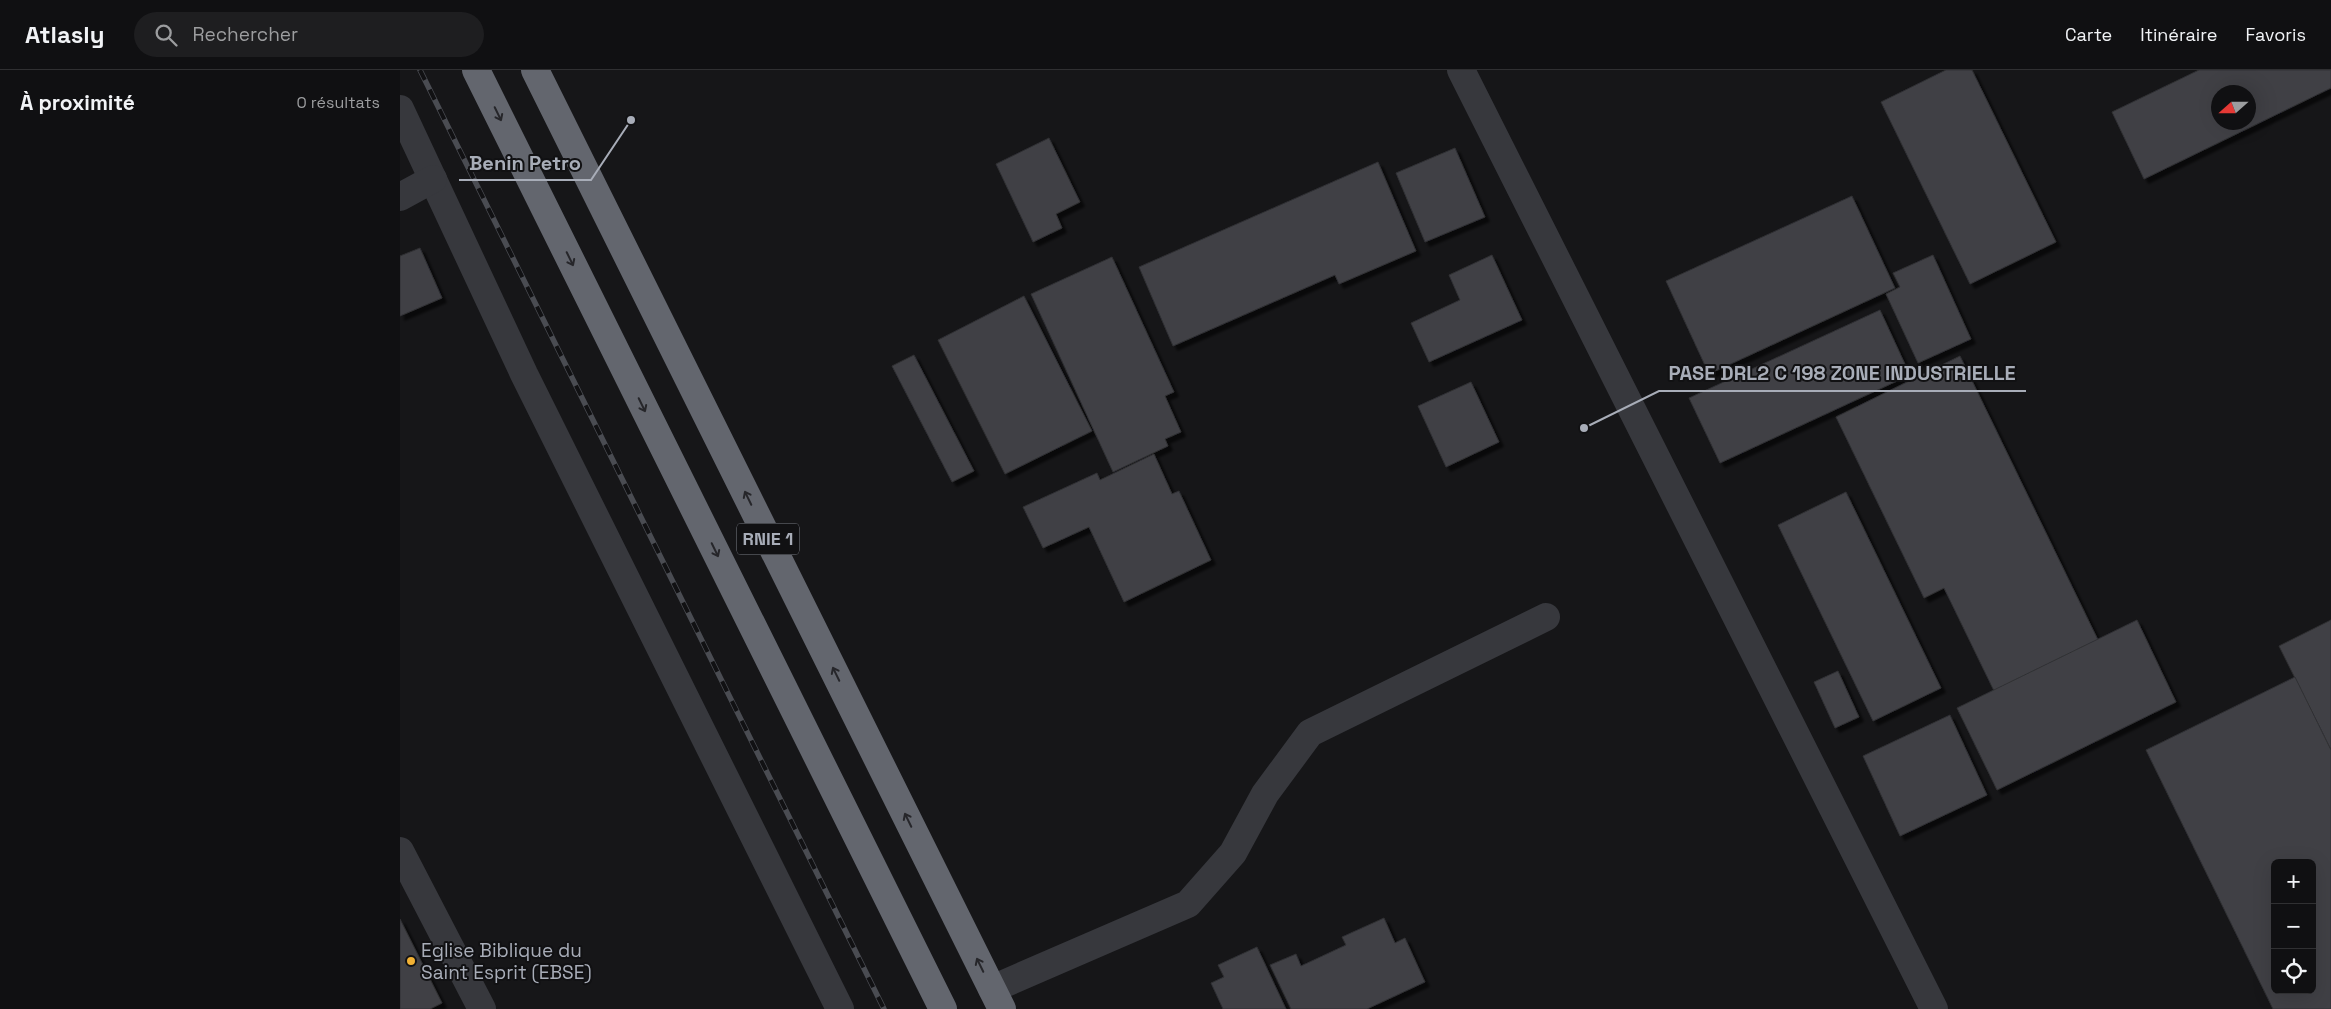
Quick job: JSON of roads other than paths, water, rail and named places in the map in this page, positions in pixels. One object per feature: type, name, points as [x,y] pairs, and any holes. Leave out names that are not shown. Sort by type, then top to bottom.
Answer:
[{"type":"highway","name":"RNIE 1","points":[[476,70],[943,1009]]},
{"type":"highway","name":"RNIE 1","points":[[535,70],[997,999]]},
{"type":"street","points":[[1462,70],[1934,1009]]},
{"type":"street","points":[[400,109],[524,374],[840,1009]]},
{"type":"street","points":[[400,197],[434,179]]},
{"type":"street","points":[[997,999],[1188,904],[1234,852],[1265,794],[1310,733],[1546,617]]},
{"type":"street","points":[[400,851],[482,1009]]},
{"type":"railway","points":[[420,70],[884,1009]]},
{"type":"place","name":"Benin Petro","points":[[631,120]]},
{"type":"place","name":"PASE DRL2 C 198 ZONE INDUSTRIELLE","points":[[1584,428]]},
{"type":"place","name":"Eglise Biblique du Saint Esprit (EBSE)","points":[[411,961]]}]
